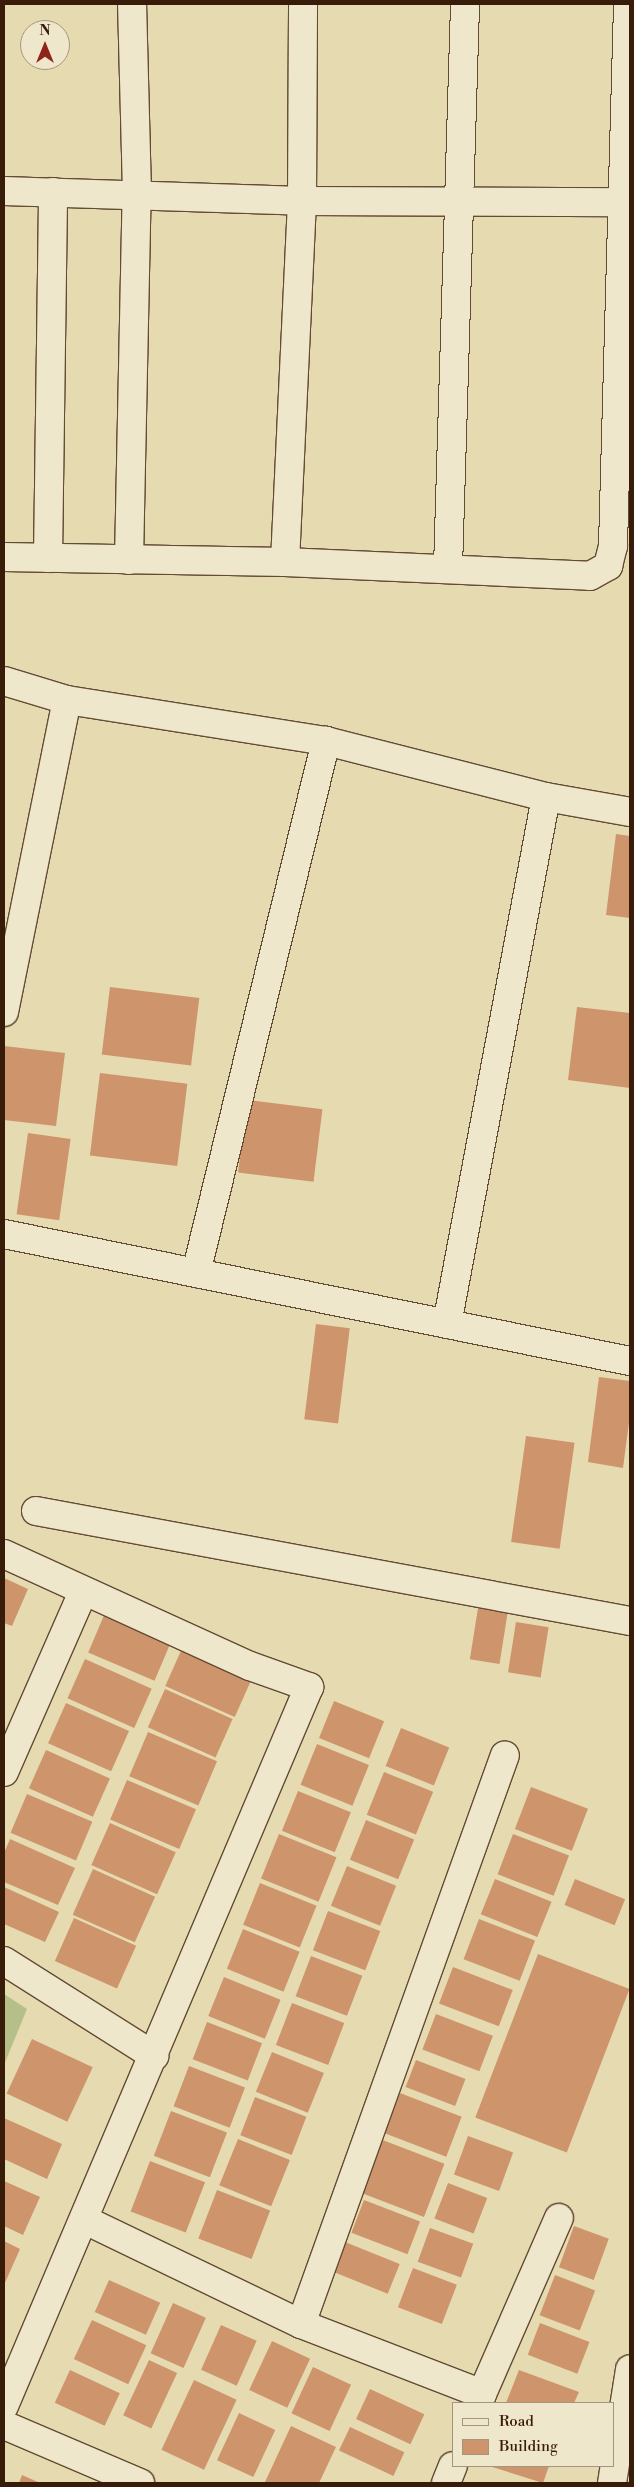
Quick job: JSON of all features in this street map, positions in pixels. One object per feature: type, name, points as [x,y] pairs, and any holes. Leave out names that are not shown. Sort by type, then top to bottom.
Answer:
[{"type":"street","points":[[129,560],[137,194],[132,4]]},
{"type":"street","points":[[285,562],[302,201],[303,4]]},
{"type":"street","points":[[448,568],[461,202],[465,4]]},
{"type":"street","points":[[4,557],[285,562],[590,576],[608,566],[613,546],[628,202],[628,4]]},
{"type":"street","points":[[4,191],[302,201],[628,202]]},
{"type":"street","points":[[48,558],[53,192]]},
{"type":"street","points":[[4,682],[67,700],[326,741],[546,797],[630,812]]},
{"type":"street","points":[[4,1012],[67,700]]},
{"type":"street","points":[[196,1273],[326,741]]},
{"type":"street","points":[[447,1324],[546,797]]},
{"type":"street","points":[[4,1234],[630,1360]]},
{"type":"street","points":[[36,1511],[630,1621]]},
{"type":"street","points":[[4,1554],[83,1592],[250,1666],[308,1687],[85,2220],[4,2406]]},
{"type":"street","points":[[4,1772],[83,1592]]},
{"type":"street","points":[[301,2324],[505,1755]]},
{"type":"street","points":[[4,1961],[154,2056]]},
{"type":"street","points":[[85,2220],[301,2324],[480,2399],[559,2218]]},
{"type":"street","points":[[612,2483],[630,2369]]},
{"type":"street","points":[[4,2424],[140,2483]]},
{"type":"street","points":[[446,2483],[453,2467]]},
{"type":"green space","points":[[4,1994],[27,2009],[4,2065]]},
{"type":"building","points":[[616,834],[630,836],[630,918],[606,915]]},
{"type":"building","points":[[110,987],[199,998],[191,1065],[102,1054]]},
{"type":"building","points":[[577,1007],[630,1013],[630,1088],[568,1080]]},
{"type":"building","points":[[4,1046],[65,1053],[56,1126],[4,1120]]},
{"type":"building","points":[[100,1073],[187,1084],[177,1166],[90,1155]]},
{"type":"building","points":[[247,1100],[322,1109],[314,1182],[238,1172]]},
{"type":"building","points":[[28,1133],[71,1139],[59,1220],[17,1214]]},
{"type":"building","points":[[316,1324],[350,1328],[338,1423],[304,1419]]},
{"type":"building","points":[[599,1377],[630,1381],[630,1415],[623,1468],[588,1462]]},
{"type":"building","points":[[526,1436],[575,1443],[560,1549],[511,1542]]},
{"type":"building","points":[[4,1578],[28,1589],[12,1626],[4,1623]]},
{"type":"building","points":[[478,1608],[508,1613],[499,1664],[470,1659]]},
{"type":"building","points":[[105,1613],[171,1641],[154,1681],[88,1653]]},
{"type":"building","points":[[516,1622],[549,1627],[541,1678],[508,1672]]},
{"type":"building","points":[[184,1644],[253,1675],[235,1717],[165,1686]]},
{"type":"building","points":[[85,1659],[152,1689],[134,1728],[68,1698]]},
{"type":"building","points":[[165,1689],[233,1719],[216,1757],[148,1727]]},
{"type":"building","points":[[334,1701],[384,1721],[369,1758],[319,1738]]},
{"type":"building","points":[[66,1703],[129,1731],[111,1771],[48,1743]]},
{"type":"building","points":[[401,1728],[449,1747],[434,1785],[386,1766]]},
{"type":"building","points":[[148,1732],[217,1761],[198,1805],[129,1776]]},
{"type":"building","points":[[317,1744],[369,1765],[352,1806],[301,1785]]},
{"type":"building","points":[[46,1750],[110,1778],[93,1817],[29,1788]]},
{"type":"building","points":[[384,1772],[433,1792],[416,1835],[367,1815]]},
{"type":"building","points":[[127,1780],[196,1809],[179,1849],[110,1820]]},
{"type":"building","points":[[531,1787],[588,1809],[572,1851],[515,1829]]},
{"type":"building","points":[[298,1791],[351,1812],[335,1852],[282,1831]]},
{"type":"building","points":[[27,1794],[92,1822],[76,1860],[11,1833]]},
{"type":"building","points":[[366,1820],[414,1839],[398,1879],[350,1860]]},
{"type":"building","points":[[110,1823],[176,1852],[157,1894],[91,1865]]},
{"type":"building","points":[[279,1834],[336,1857],[319,1902],[261,1879]]},
{"type":"building","points":[[513,1834],[569,1856],[554,1896],[498,1874]]},
{"type":"building","points":[[10,1839],[75,1868],[58,1905],[4,1882],[4,1853]]},
{"type":"building","points":[[347,1866],[396,1886],[380,1926],[331,1906]]},
{"type":"building","points":[[93,1869],[155,1897],[135,1942],[73,1915]]},
{"type":"building","points":[[495,1879],[552,1902],[537,1937],[481,1914]]},
{"type":"building","points":[[575,1879],[625,1899],[615,1925],[565,1905]]},
{"type":"building","points":[[260,1883],[317,1906],[300,1948],[243,1925]]},
{"type":"building","points":[[4,1887],[59,1912],[45,1942],[4,1924]]},
{"type":"building","points":[[328,1911],[380,1931],[365,1970],[313,1950]]},
{"type":"building","points":[[74,1918],[136,1946],[117,1989],[55,1961]]},
{"type":"building","points":[[479,1919],[535,1941],[520,1981],[464,1959]]},
{"type":"building","points":[[243,1929],[300,1952],[283,1992],[227,1969]]},
{"type":"building","points":[[538,1954],[629,1989],[567,2152],[475,2117]]},
{"type":"building","points":[[311,1956],[362,1976],[347,2016],[296,1996]]},
{"type":"building","points":[[453,1967],[513,1990],[499,2026],[439,2003]]},
{"type":"building","points":[[224,1977],[281,2000],[265,2039],[208,2016]]},
{"type":"building","points":[[292,2003],[344,2023],[328,2065],[276,2045]]},
{"type":"building","points":[[436,2014],[493,2036],[479,2071],[422,2049]]},
{"type":"building","points":[[207,2022],[262,2043],[248,2080],[193,2059]]},
{"type":"building","points":[[32,2039],[93,2067],[67,2122],[7,2093]]},
{"type":"building","points":[[272,2052],[324,2073],[308,2113],[256,2092]]},
{"type":"building","points":[[416,2060],[465,2079],[455,2106],[406,2087]]},
{"type":"building","points":[[189,2066],[245,2088],[230,2128],[174,2106]]},
{"type":"building","points":[[400,2093],[462,2117],[446,2157],[385,2133]]},
{"type":"building","points":[[255,2097],[306,2117],[292,2155],[240,2135]]},
{"type":"building","points":[[171,2111],[227,2133],[210,2177],[154,2156]]},
{"type":"building","points":[[4,2118],[62,2144],[47,2179],[4,2159]]},
{"type":"building","points":[[468,2136],[513,2152],[499,2191],[454,2175]]},
{"type":"building","points":[[238,2139],[290,2160],[271,2206],[219,2185]]},
{"type":"building","points":[[380,2139],[444,2164],[424,2217],[360,2192]]},
{"type":"building","points":[[150,2161],[205,2182],[186,2233],[131,2211]]},
{"type":"building","points":[[4,2181],[40,2197],[23,2235],[4,2226]]},
{"type":"building","points":[[448,2183],[487,2198],[474,2234],[434,2218]]},
{"type":"building","points":[[217,2190],[270,2210],[252,2259],[198,2239]]},
{"type":"building","points":[[364,2200],[420,2222],[407,2254],[351,2233]]},
{"type":"building","points":[[574,2226],[609,2239],[594,2280],[559,2267]]},
{"type":"building","points":[[430,2228],[473,2244],[461,2278],[418,2262]]},
{"type":"building","points":[[4,2241],[20,2249],[4,2285]]},
{"type":"building","points":[[345,2242],[400,2264],[388,2294],[333,2272]]},
{"type":"building","points":[[413,2268],[457,2285],[442,2324],[398,2307]]},
{"type":"building","points":[[555,2275],[595,2290],[580,2331],[540,2315]]},
{"type":"building","points":[[109,2280],[160,2303],[146,2335],[95,2312]]},
{"type":"building","points":[[173,2303],[206,2318],[184,2368],[151,2353]]},
{"type":"building","points":[[92,2320],[146,2345],[128,2384],[74,2359]]},
{"type":"building","points":[[540,2323],[589,2342],[577,2374],[528,2355]]},
{"type":"building","points":[[221,2325],[257,2341],[237,2386],[201,2370]]},
{"type":"building","points":[[272,2341],[310,2359],[287,2408],[249,2390]]},
{"type":"building","points":[[149,2360],[177,2373],[151,2428],[123,2415]]},
{"type":"building","points":[[313,2367],[351,2385],[330,2431],[291,2413]]},
{"type":"building","points":[[70,2370],[120,2393],[105,2426],[55,2403]]},
{"type":"building","points":[[519,2370],[579,2392],[574,2402],[506,2402]]},
{"type":"building","points":[[194,2380],[237,2400],[204,2470],[161,2450]]},
{"type":"building","points":[[370,2389],[424,2414],[410,2444],[356,2419]]},
{"type":"building","points":[[239,2413],[275,2430],[253,2477],[217,2460]]},
{"type":"building","points":[[291,2426],[336,2447],[319,2483],[265,2482]]},
{"type":"building","points":[[350,2427],[404,2452],[393,2476],[339,2451]]},
{"type":"building","points":[[492,2467],[549,2467],[543,2483]]},
{"type":"building","points":[[22,2475],[40,2483],[19,2483]]}]
